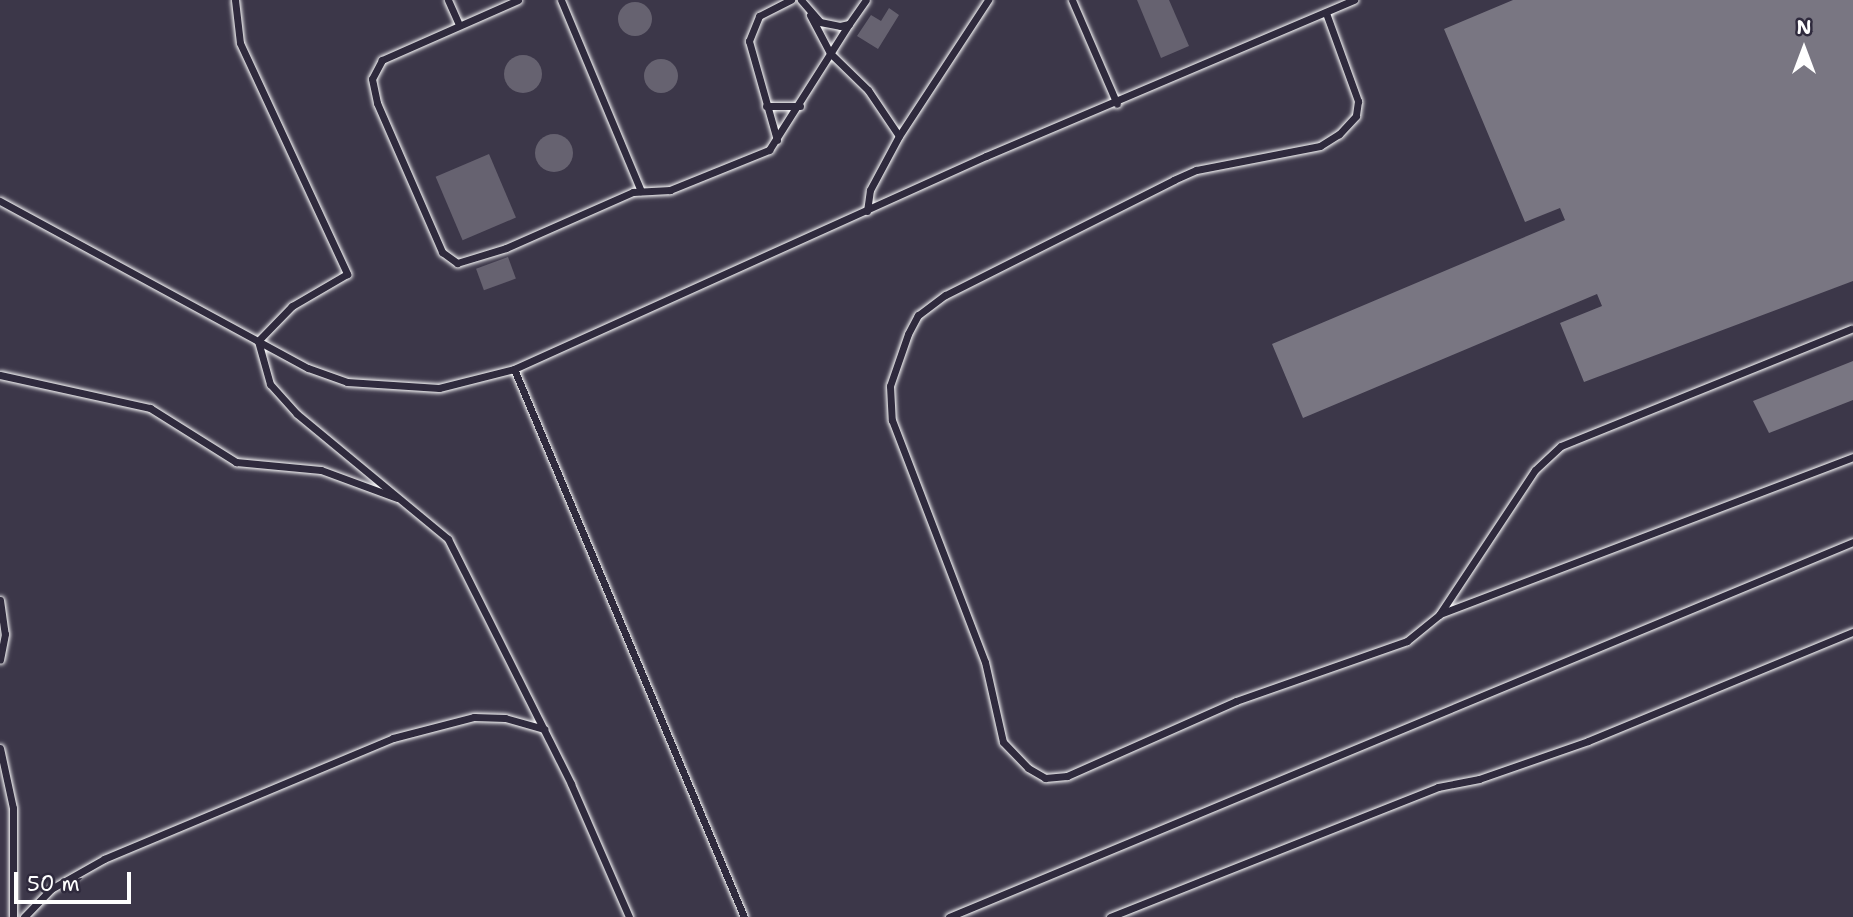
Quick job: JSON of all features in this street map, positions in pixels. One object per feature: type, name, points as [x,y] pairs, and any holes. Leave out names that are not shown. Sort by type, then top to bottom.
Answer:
[{"type":"lane","points":[[235,0],[240,43],[345,262],[346,274],[292,306],[257,341]]},
{"type":"lane","points":[[448,0],[459,25]]},
{"type":"lane","points":[[518,0],[382,60],[371,86],[449,260],[471,262],[641,191],[670,190],[769,150],[800,106],[866,0]]},
{"type":"lane","points":[[561,0],[641,191]]},
{"type":"lane","points":[[777,140],[753,66],[750,31],[759,16],[791,0]]},
{"type":"lane","points":[[802,0],[831,54],[868,90],[899,136]]},
{"type":"lane","points":[[867,211],[870,190],[899,136],[988,0]]},
{"type":"lane","points":[[1072,0],[1117,104]]},
{"type":"lane","points":[[0,201],[308,368],[347,382],[400,388],[439,388],[514,369],[986,156],[1117,104],[1354,0]]},
{"type":"lane","points":[[1326,13],[1358,101],[1356,117],[1339,134],[1321,146],[1293,154],[1196,170],[945,295],[918,315],[908,334],[890,386],[892,420],[985,662],[1003,742],[1011,754],[1045,778],[1067,776],[1236,701],[1407,641],[1439,615],[1535,470],[1561,446],[1851,329]]},
{"type":"lane","points":[[810,15],[831,26],[849,24]]},
{"type":"lane","points":[[766,106],[800,106]]},
{"type":"lane","points":[[257,341],[270,384],[297,414],[407,502],[448,539],[463,562],[544,729],[629,917]]},
{"type":"lane","points":[[514,369],[744,917]]},
{"type":"lane","points":[[0,375],[150,408],[236,462],[342,474],[407,502]]},
{"type":"lane","points":[[1439,615],[1853,457]]},
{"type":"lane","points":[[949,917],[1853,542]]},
{"type":"lane","points":[[0,600],[5,634],[0,660]]},
{"type":"lane","points":[[1110,917],[1425,792],[1500,772],[1588,741],[1853,632]]},
{"type":"lane","points":[[24,917],[51,889],[104,859],[393,738],[474,717],[505,718],[544,729]]},
{"type":"lane","points":[[0,748],[13,808],[13,917]]},
{"type":"shaded area","points":[[1513,0],[1853,0],[1853,281],[1584,382],[1560,323],[1602,306],[1597,294],[1303,418],[1272,344],[1565,220],[1560,208],[1525,222],[1444,29]]},
{"type":"shaded area","points":[[1853,361],[1853,400],[1769,433],[1753,401]]},
{"type":"building","points":[[1137,0],[1169,0],[1189,46],[1161,58]]},
{"type":"building","points":[[635,2],[647,7],[652,19],[647,31],[635,36],[623,31],[618,19],[623,7]]},
{"type":"building","points":[[889,8],[899,15],[878,49],[857,36],[871,15],[881,21]]},
{"type":"building","points":[[523,55],[537,60],[542,74],[537,88],[523,93],[509,88],[504,74],[509,60]]},
{"type":"building","points":[[661,59],[673,64],[678,76],[673,88],[661,93],[649,88],[644,76],[649,64]]},
{"type":"building","points":[[554,134],[568,139],[573,153],[568,167],[554,172],[540,167],[535,153],[540,139]]},
{"type":"building","points":[[489,154],[516,218],[463,240],[436,177]]},
{"type":"building","points":[[508,257],[516,279],[484,290],[476,269]]}]
